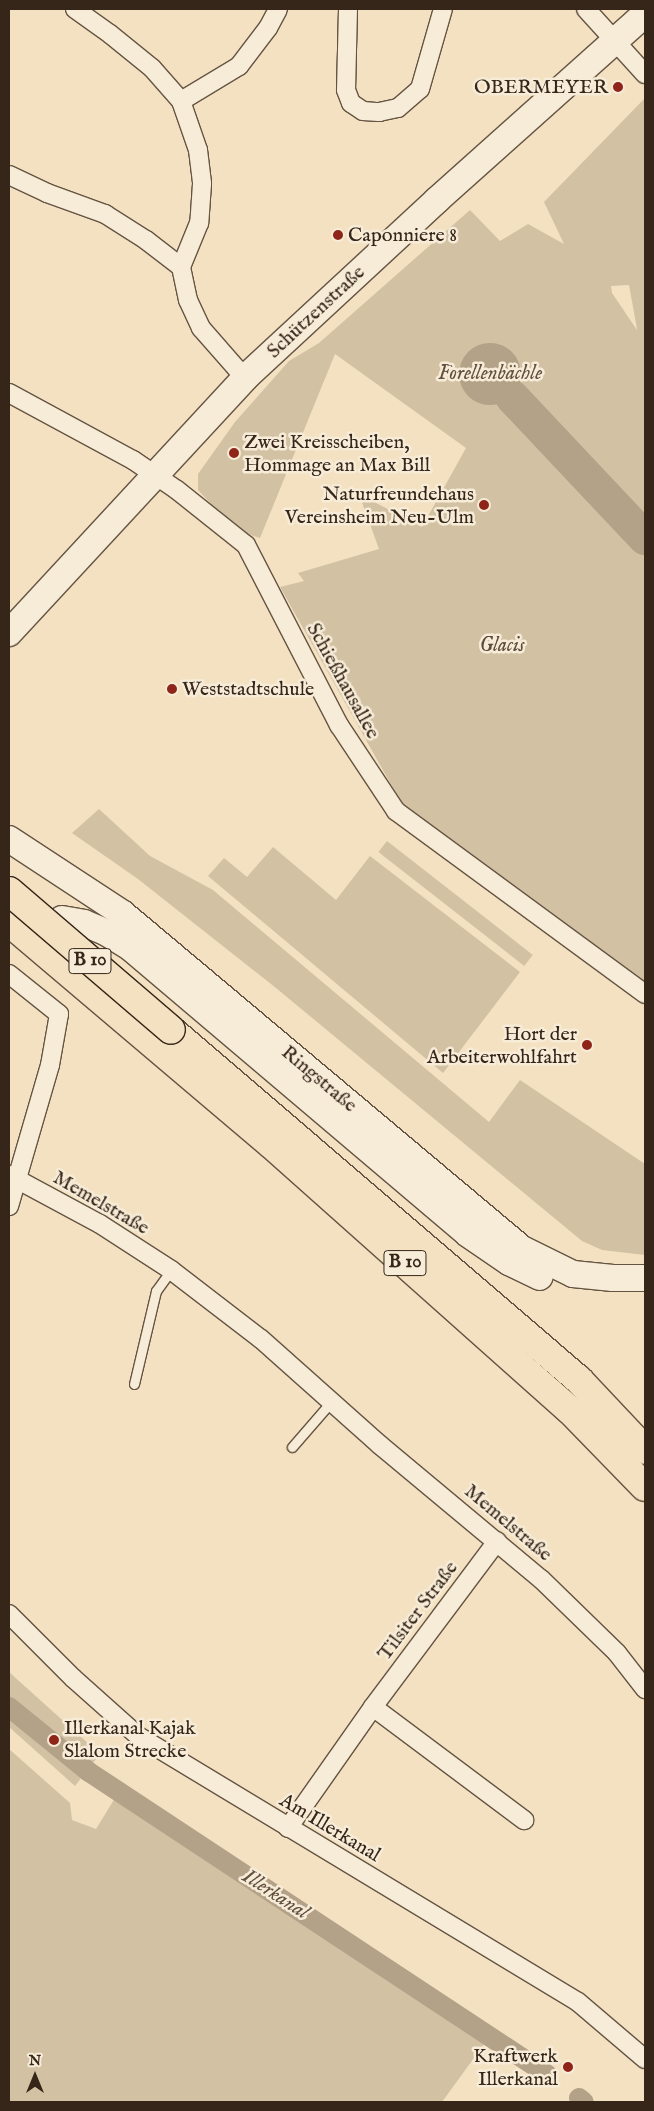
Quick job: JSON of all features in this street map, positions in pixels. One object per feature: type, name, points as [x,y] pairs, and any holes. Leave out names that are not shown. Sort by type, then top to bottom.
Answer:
[{"type":"highway","name":"B 10","points":[[9,891],[270,1144],[563,1404],[645,1488]]},
{"type":"highway","name":"B 10","points":[[9,922],[163,1039],[579,1380],[645,1450]]},
{"type":"main road","name":"Schützenstraße","points":[[9,633],[246,377],[430,206],[645,14]]},
{"type":"main road","name":"Ringstraße","points":[[9,839],[122,914],[522,1249],[573,1274],[613,1278],[645,1278]]},
{"type":"main road","name":"Ringstraße","points":[[62,919],[84,923],[131,948],[423,1198],[468,1234],[508,1262],[547,1281],[580,1290],[609,1293],[645,1291]]},
{"type":"street","points":[[75,9],[152,68],[181,101],[198,150],[202,184],[199,223],[180,267],[188,300],[201,328],[237,370],[246,377]]},
{"type":"street","points":[[181,101],[239,66],[268,28],[278,9]]},
{"type":"street","points":[[348,9],[346,90],[351,103],[363,111],[379,112],[398,108],[420,89],[444,9]]},
{"type":"street","points":[[586,9],[645,74]]},
{"type":"street","points":[[9,175],[47,193],[105,214],[140,236],[180,267]]},
{"type":"street","name":"Schießhausallee","points":[[9,393],[133,460],[155,474],[246,545],[339,725],[396,811],[645,994]]},
{"type":"street","points":[[9,974],[59,1014],[50,1065],[12,1177],[9,1206]]},
{"type":"street","name":"Memelstraße","points":[[12,1177],[100,1224],[171,1270],[261,1339],[330,1402],[498,1541],[618,1653],[645,1689]]},
{"type":"street","name":"Tilsiter Straße","points":[[288,1828],[373,1707],[498,1541]]},
{"type":"street","name":"Am Illerkanal","points":[[9,1614],[73,1678],[138,1736],[578,2002],[645,2059]]},
{"type":"street","points":[[373,1707],[524,1820]]},
{"type":"lane","points":[[134,1384],[156,1291],[171,1270]]},
{"type":"lane","points":[[292,1447],[330,1402]]},
{"type":"green space","name":"Glacis","points":[[645,98],[645,1005],[594,964],[561,943],[504,879],[402,804],[280,587],[304,581],[298,573],[379,549],[359,494],[422,527],[466,448],[335,354],[260,538],[235,530],[198,490],[198,474],[235,422],[289,361],[319,343],[470,210],[500,241],[528,224],[564,244],[544,202]],"holes":[[[629,285],[637,330],[612,293],[611,286]]]},
{"type":"green space","points":[[99,809],[150,856],[213,890],[489,1122],[520,1080],[645,1164],[645,1255],[602,1250],[582,1241],[276,988],[138,879],[72,833]]},
{"type":"green space","points":[[387,841],[533,955],[524,966],[378,852]]},
{"type":"green space","points":[[273,847],[336,900],[370,856],[520,972],[443,1073],[208,876],[224,858],[247,877]]},
{"type":"green space","name":"Illerkanal Kajak Slalom Strecke","points":[[9,1672],[100,1754],[75,1786],[9,1727]]},
{"type":"green space","points":[[9,1749],[70,1803],[72,1820],[96,1829],[115,1798],[487,2040],[442,2102],[9,2102]]},
{"type":"water","name":"Forellenbächle","points":[[484,343],[496,343],[512,352],[519,362],[521,374],[519,386],[512,396],[496,405],[484,405],[473,400],[464,391],[459,380],[459,368],[464,357],[473,348]]},
{"type":"waterway","name":"Forellenbächle","points":[[512,397],[645,538]]},
{"type":"waterway","name":"Illerkanal","points":[[9,1707],[89,1772],[548,2075]]},
{"type":"waterway","name":"Illerkanal","points":[[579,2098],[584,2102]]},
{"type":"place","name":"OBERMEYER","points":[[618,87]]},
{"type":"place","name":"Caponniere 8","points":[[338,235]]},
{"type":"place","name":"Zwei Kreisscheiben, Hommage an Max Bill","points":[[234,453]]},
{"type":"place","name":"Naturfreundehaus Vereinsheim Neu-Ulm","points":[[484,505]]},
{"type":"place","name":"Weststadtschule","points":[[172,689]]},
{"type":"place","name":"Hort der Arbeiterwohlfahrt","points":[[587,1045]]},
{"type":"place","name":"Illerkanal Kajak Slalom Strecke","points":[[54,1740]]},
{"type":"place","name":"Kraftwerk Illerkanal","points":[[568,2067]]}]
